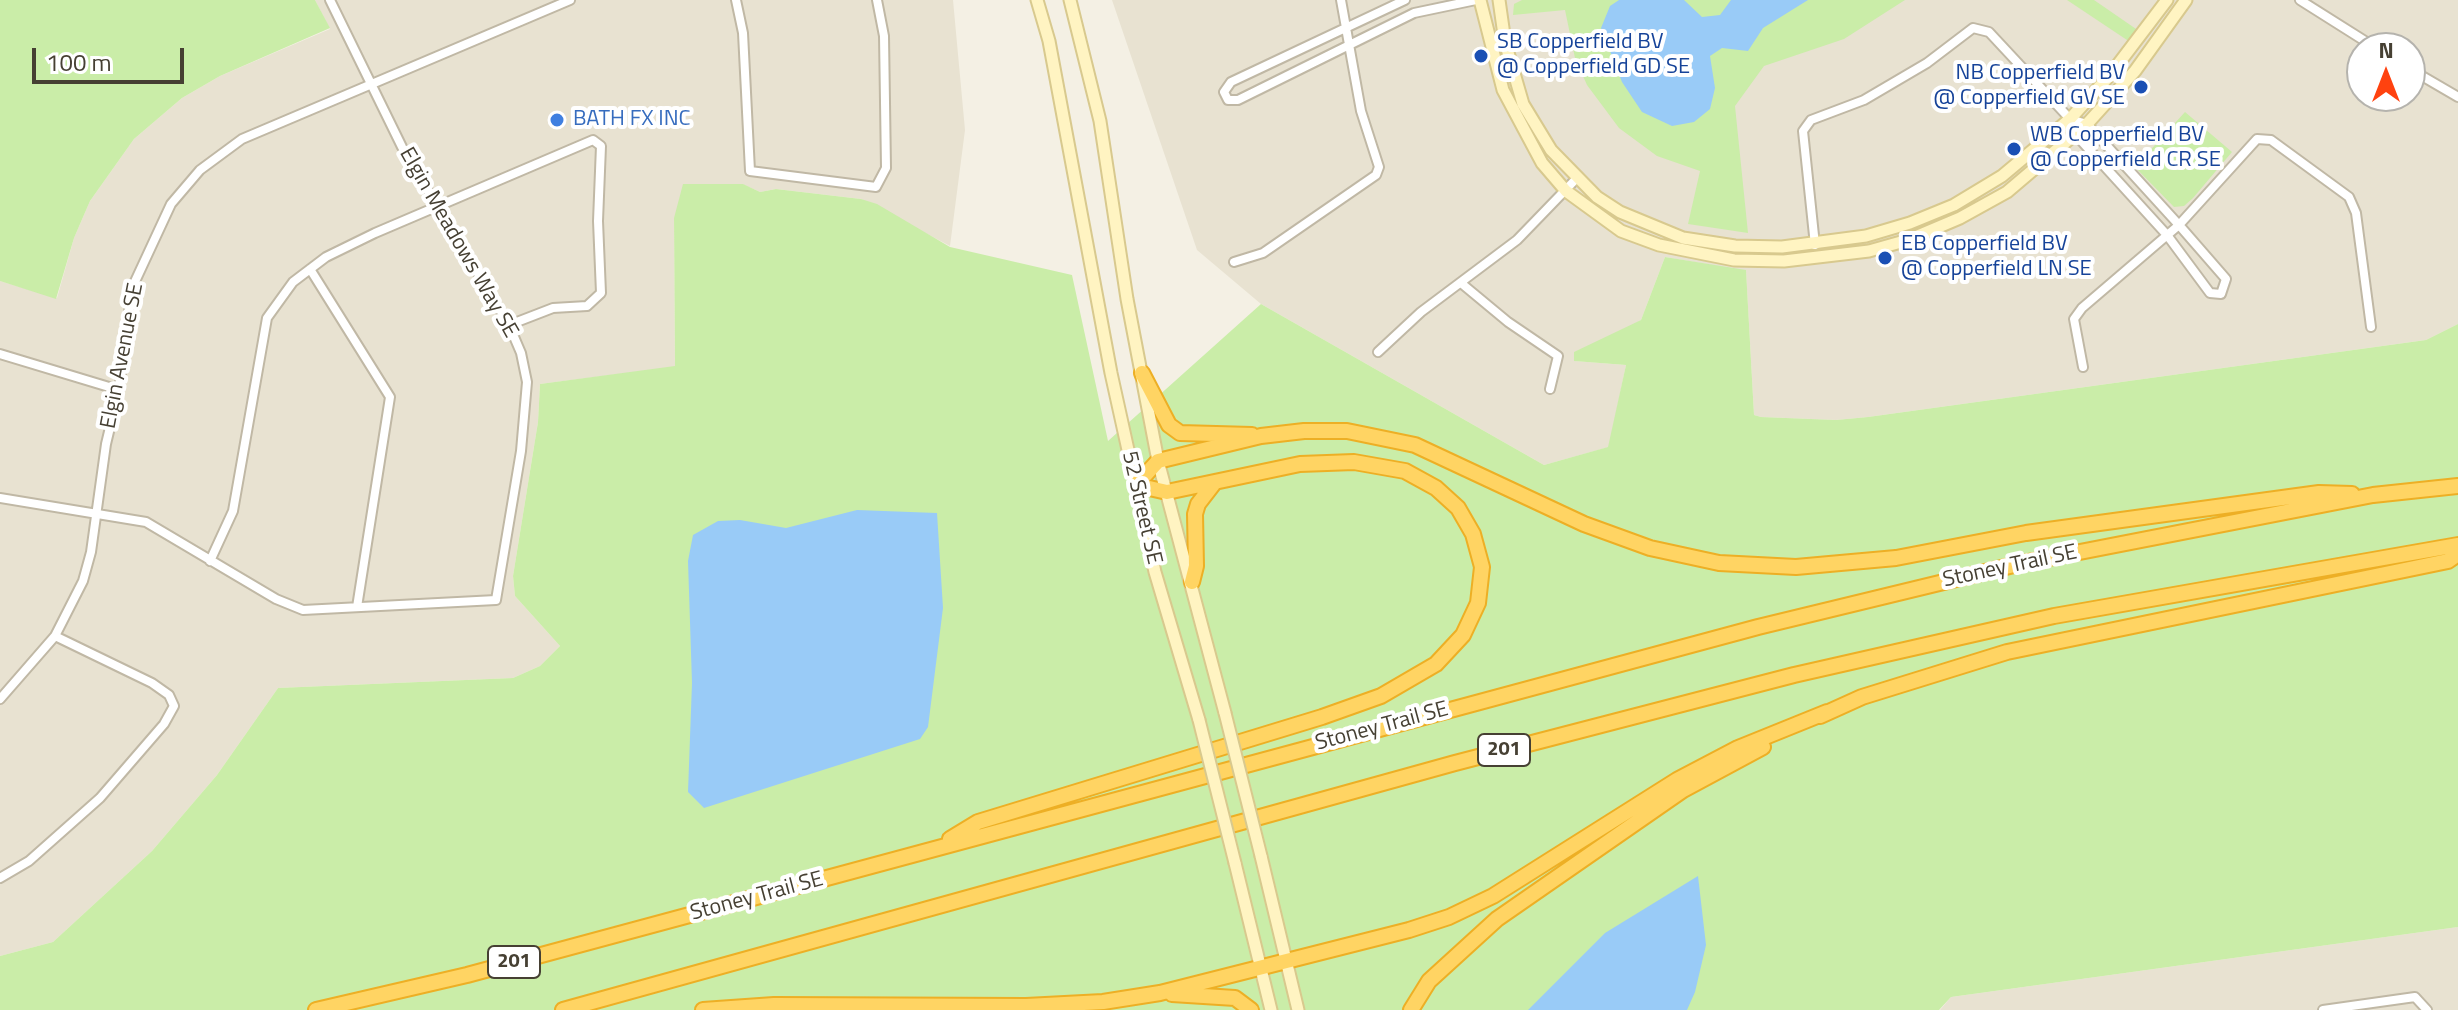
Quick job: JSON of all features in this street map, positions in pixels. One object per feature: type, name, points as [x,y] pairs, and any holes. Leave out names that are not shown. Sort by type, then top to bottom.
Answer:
[{"type":"highway","points":[[1142,373],[1169,425],[1180,433],[1261,436]]},
{"type":"highway","points":[[937,847],[978,822],[1322,717],[1381,696],[1436,664],[1463,635],[1478,603],[1482,567],[1473,534],[1458,508],[1436,488],[1405,471],[1354,462],[1300,464],[1167,492],[1136,485],[1158,461],[1261,436],[1304,431],[1382,437],[1415,445],[1584,524],[1650,548],[1719,563],[1765,565],[1842,565],[2026,533],[2319,493],[2373,495]]},
{"type":"highway","points":[[1192,582],[1196,566],[1195,514],[1198,504],[1216,481]]},
{"type":"highway","name":"Stoney Trail SE","points":[[316,1010],[467,975],[1758,627],[2018,564],[2373,495],[2458,486]]},
{"type":"highway","name":"201","points":[[563,1010],[1455,763],[1794,675],[2054,616],[2458,545]]},
{"type":"highway","points":[[703,1010],[774,1005],[1026,1006],[1103,1002],[1160,993],[1286,962],[1449,917],[1493,896],[1677,780],[1738,748],[1862,697],[2007,652],[2448,561],[2458,554]]},
{"type":"highway","points":[[1411,1010],[1429,981],[1497,919],[1683,790],[1827,712]]},
{"type":"highway","points":[[1160,993],[1235,998],[1251,1010]]},
{"type":"main road","name":"52 Street SE","points":[[1037,0],[1052,57],[1096,307],[1155,572],[1199,720],[1271,1010]]},
{"type":"main road","name":"52 Street SE","points":[[1070,0],[1100,121],[1158,461],[1192,582],[1298,1010]]},
{"type":"main road","points":[[1478,0],[1503,90],[1542,163],[1566,191],[1621,231],[1659,245],[1734,260],[1817,259],[1869,251],[1960,218],[2007,192],[2087,124],[2135,71],[2186,0]]},
{"type":"main road","points":[[1499,0],[1505,42],[1523,104],[1551,150],[1576,179],[1620,212],[1683,238],[1735,246],[1815,245],[1866,236],[1954,205],[2002,176],[2070,119],[2110,75],[2167,0]]},
{"type":"main road","points":[[1954,205],[1960,218]]},
{"type":"street","name":"Elgin Meadows Way SE","points":[[0,498],[146,522],[276,599],[303,610],[496,600],[521,451],[527,382],[509,325],[436,207],[370,84],[330,0]]},
{"type":"street","name":"Elgin Avenue SE","points":[[0,699],[55,636],[83,581],[91,552],[94,513],[119,390],[132,288],[171,204],[200,170],[242,139],[570,0]]},
{"type":"street","points":[[736,0],[743,33],[750,171],[876,187],[886,168],[884,36],[877,0]]},
{"type":"street","points":[[1234,262],[1263,253],[1376,175],[1379,167],[1361,111],[1341,0]]},
{"type":"street","points":[[1405,0],[1231,82],[1224,92],[1228,100],[1238,100],[1414,13],[1478,0]]},
{"type":"street","points":[[2300,0],[2351,32]]},
{"type":"street","points":[[1815,245],[1803,131],[1811,120],[1864,100],[1927,63],[1973,28],[1989,32],[2070,119],[2076,135],[2167,235],[2210,293],[2221,294],[2226,279],[2087,124],[2070,119]]},
{"type":"street","points":[[2426,78],[2458,97]]},
{"type":"street","points":[[2083,367],[2074,319],[2082,308],[2179,225],[2257,139],[2271,140],[2349,197],[2356,213],[2371,327]]},
{"type":"street","points":[[210,561],[233,511],[267,318],[293,282],[310,269],[375,233],[593,140],[601,146],[598,221],[601,293],[587,306],[553,308],[509,325]]},
{"type":"street","points":[[1378,352],[1421,312],[1517,240],[1576,179]]},
{"type":"street","points":[[310,269],[390,397],[357,607]]},
{"type":"street","points":[[1461,283],[1508,322],[1558,356],[1550,389]]},
{"type":"street","points":[[0,354],[119,390]]},
{"type":"street","points":[[0,878],[29,861],[100,798],[164,724],[174,706],[169,695],[152,683],[55,636]]},
{"type":"street","points":[[2323,1010],[2415,997],[2427,1010]]},
{"type":"shaded area","points":[[315,0],[953,0],[965,130],[950,246],[861,199],[776,189],[760,192],[742,184],[674,218],[675,367],[540,384],[538,422],[513,576],[515,596],[560,646],[540,666],[513,678],[278,688],[217,775],[152,851],[53,942],[0,956],[0,281],[57,298],[74,238],[90,201],[134,139],[182,98],[220,76],[330,29]]},
{"type":"shaded area","points":[[1112,0],[2458,0],[2458,324],[2426,340],[1868,417],[1836,420],[1761,417],[1754,415],[1746,271],[1665,257],[1641,320],[1575,361],[1626,365],[1609,447],[1544,465],[1261,304],[1197,250]]},
{"type":"shaded area","points":[[2458,927],[2458,1010],[1940,1010],[1951,997]]},
{"type":"green space","points":[[0,0],[315,0],[330,28],[220,76],[182,98],[134,139],[90,201],[74,238],[56,299],[0,281]]},
{"type":"green space","points":[[1522,0],[1905,0],[1844,39],[1764,66],[1735,106],[1748,233],[1688,224],[1700,171],[1657,156],[1619,128],[1587,85],[1575,58],[1565,10],[1513,15],[1514,4]]},
{"type":"green space","points":[[2067,0],[2094,0],[2139,31],[2130,42]]},
{"type":"green space","points":[[2185,112],[2232,152],[2193,198],[2184,206],[2174,207],[2135,167]]},
{"type":"green space","points":[[683,184],[743,184],[760,192],[776,189],[861,199],[877,204],[950,247],[1072,275],[1108,441],[1261,304],[1544,465],[1608,447],[1626,365],[1574,361],[1574,352],[1641,320],[1665,257],[1746,270],[1754,415],[1761,417],[1836,420],[1868,417],[2426,340],[2458,324],[2458,927],[1951,997],[1939,1010],[0,1010],[0,956],[53,942],[152,851],[217,775],[278,688],[513,678],[540,666],[560,646],[515,596],[513,576],[538,422],[540,384],[675,366],[674,218]]},
{"type":"water","points":[[1619,0],[1684,0],[1702,17],[1720,15],[1731,0],[1808,0],[1763,28],[1748,51],[1722,48],[1710,56],[1715,88],[1710,109],[1694,122],[1672,126],[1642,112],[1622,82],[1601,28],[1610,6]]},
{"type":"water","points":[[857,510],[937,513],[943,608],[928,727],[920,739],[704,808],[688,792],[692,683],[688,561],[693,535],[718,521],[740,520],[786,528]]},
{"type":"water","points":[[1698,876],[1706,945],[1695,992],[1687,1010],[1528,1010],[1605,933]]},
{"type":"place","name":"SB Copperfield BV @ Copperfield GD SE","points":[[1481,56]]},
{"type":"place","name":"NB Copperfield BV @ Copperfield GV SE","points":[[2141,87]]},
{"type":"place","name":"BATH FX INC","points":[[557,120]]},
{"type":"place","name":"WB Copperfield BV @ Copperfield CR SE","points":[[2014,149]]},
{"type":"place","name":"EB Copperfield BV @ Copperfield LN SE","points":[[1885,258]]}]
